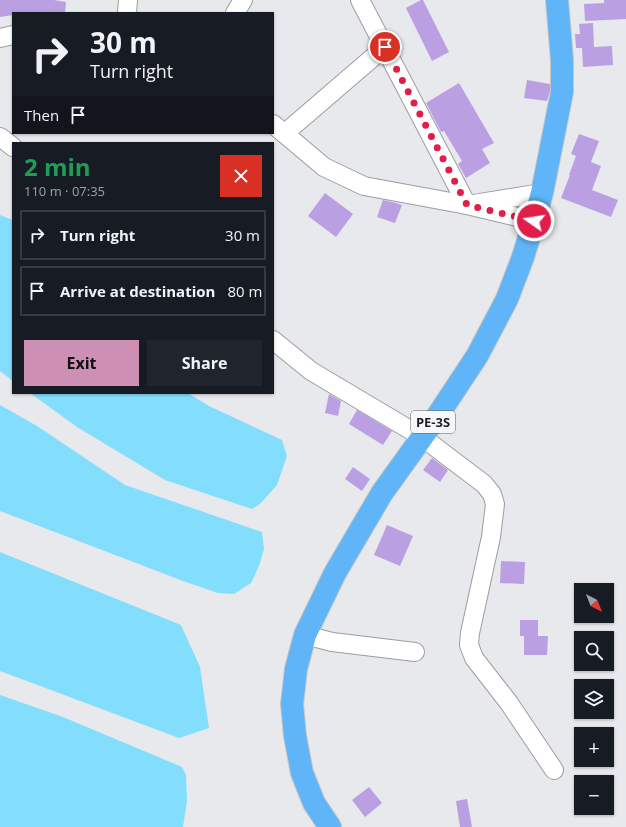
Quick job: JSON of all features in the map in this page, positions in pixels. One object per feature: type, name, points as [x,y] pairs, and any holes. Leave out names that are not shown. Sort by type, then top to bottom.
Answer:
[{"type":"highway","name":"PE-3S","points":[[330,827],[314,803],[309,791],[302,773],[294,736],[292,704],[296,669],[306,635],[335,573],[382,493],[477,356],[507,299],[523,257],[542,193],[562,92],[562,60],[558,0]]},
{"type":"street","points":[[127,12],[128,0]]},
{"type":"street","points":[[236,12],[243,0]]},
{"type":"street","points":[[360,0],[467,205]]},
{"type":"street","points":[[0,38],[12,36]]},
{"type":"street","points":[[385,47],[279,128],[324,167],[364,186],[467,205],[534,221]]},
{"type":"street","points":[[0,137],[12,146]]},
{"type":"street","points":[[467,205],[542,193]]},
{"type":"street","points":[[274,341],[311,371],[422,437],[484,484],[492,494],[495,504],[491,537],[470,633],[469,645],[474,658],[509,703],[554,770]]},
{"type":"street","points":[[306,635],[332,642],[415,652]]},
{"type":"water","points":[[0,215],[12,220],[12,380],[0,371]]},
{"type":"water","points":[[31,394],[190,394],[209,406],[282,440],[287,456],[277,485],[260,504],[252,509],[165,480],[77,427]]},
{"type":"water","points":[[0,405],[37,426],[125,485],[262,532],[264,549],[259,566],[251,583],[234,594],[218,593],[0,511]]},
{"type":"water","points":[[0,552],[181,625],[200,667],[209,728],[179,738],[0,671]]},
{"type":"water","points":[[0,695],[63,717],[182,767],[186,775],[187,801],[183,827],[0,827]]},
{"type":"building","points":[[0,0],[54,0],[66,2],[65,12],[12,12],[12,15],[0,17]]},
{"type":"building","points":[[423,0],[449,52],[432,61],[406,8]]},
{"type":"building","points":[[604,0],[626,0],[626,19],[585,21],[584,4],[604,3]]},
{"type":"building","points":[[593,23],[594,47],[612,46],[613,65],[583,67],[582,48],[576,48],[575,34],[580,34],[579,24]]},
{"type":"building","points":[[527,80],[550,84],[550,91],[547,101],[524,98]]},
{"type":"building","points":[[459,83],[494,143],[482,149],[490,163],[466,178],[458,164],[462,161],[444,131],[441,132],[426,103]]},
{"type":"building","points":[[579,134],[599,141],[591,162],[601,166],[592,190],[618,200],[611,217],[561,198],[576,156],[571,154]]},
{"type":"building","points":[[325,193],[353,214],[336,237],[308,216]]},
{"type":"building","points":[[383,200],[402,205],[395,223],[377,217]]},
{"type":"building","points":[[329,394],[341,401],[338,416],[325,413]]},
{"type":"building","points":[[357,410],[392,431],[383,445],[349,424]]},
{"type":"building","points":[[432,458],[448,470],[440,482],[423,470]]},
{"type":"building","points":[[353,467],[370,479],[362,491],[345,479]]},
{"type":"building","points":[[387,525],[413,536],[400,566],[374,555]]},
{"type":"building","points":[[501,561],[525,562],[524,584],[500,583]]},
{"type":"building","points":[[520,620],[538,620],[538,636],[548,636],[547,655],[524,655],[524,636],[520,636]]},
{"type":"building","points":[[369,787],[382,803],[365,817],[352,800]]},
{"type":"building","points":[[467,799],[472,827],[460,827],[456,801]]},
{"type":"route","points":[[385,47],[467,205],[534,221]]}]
